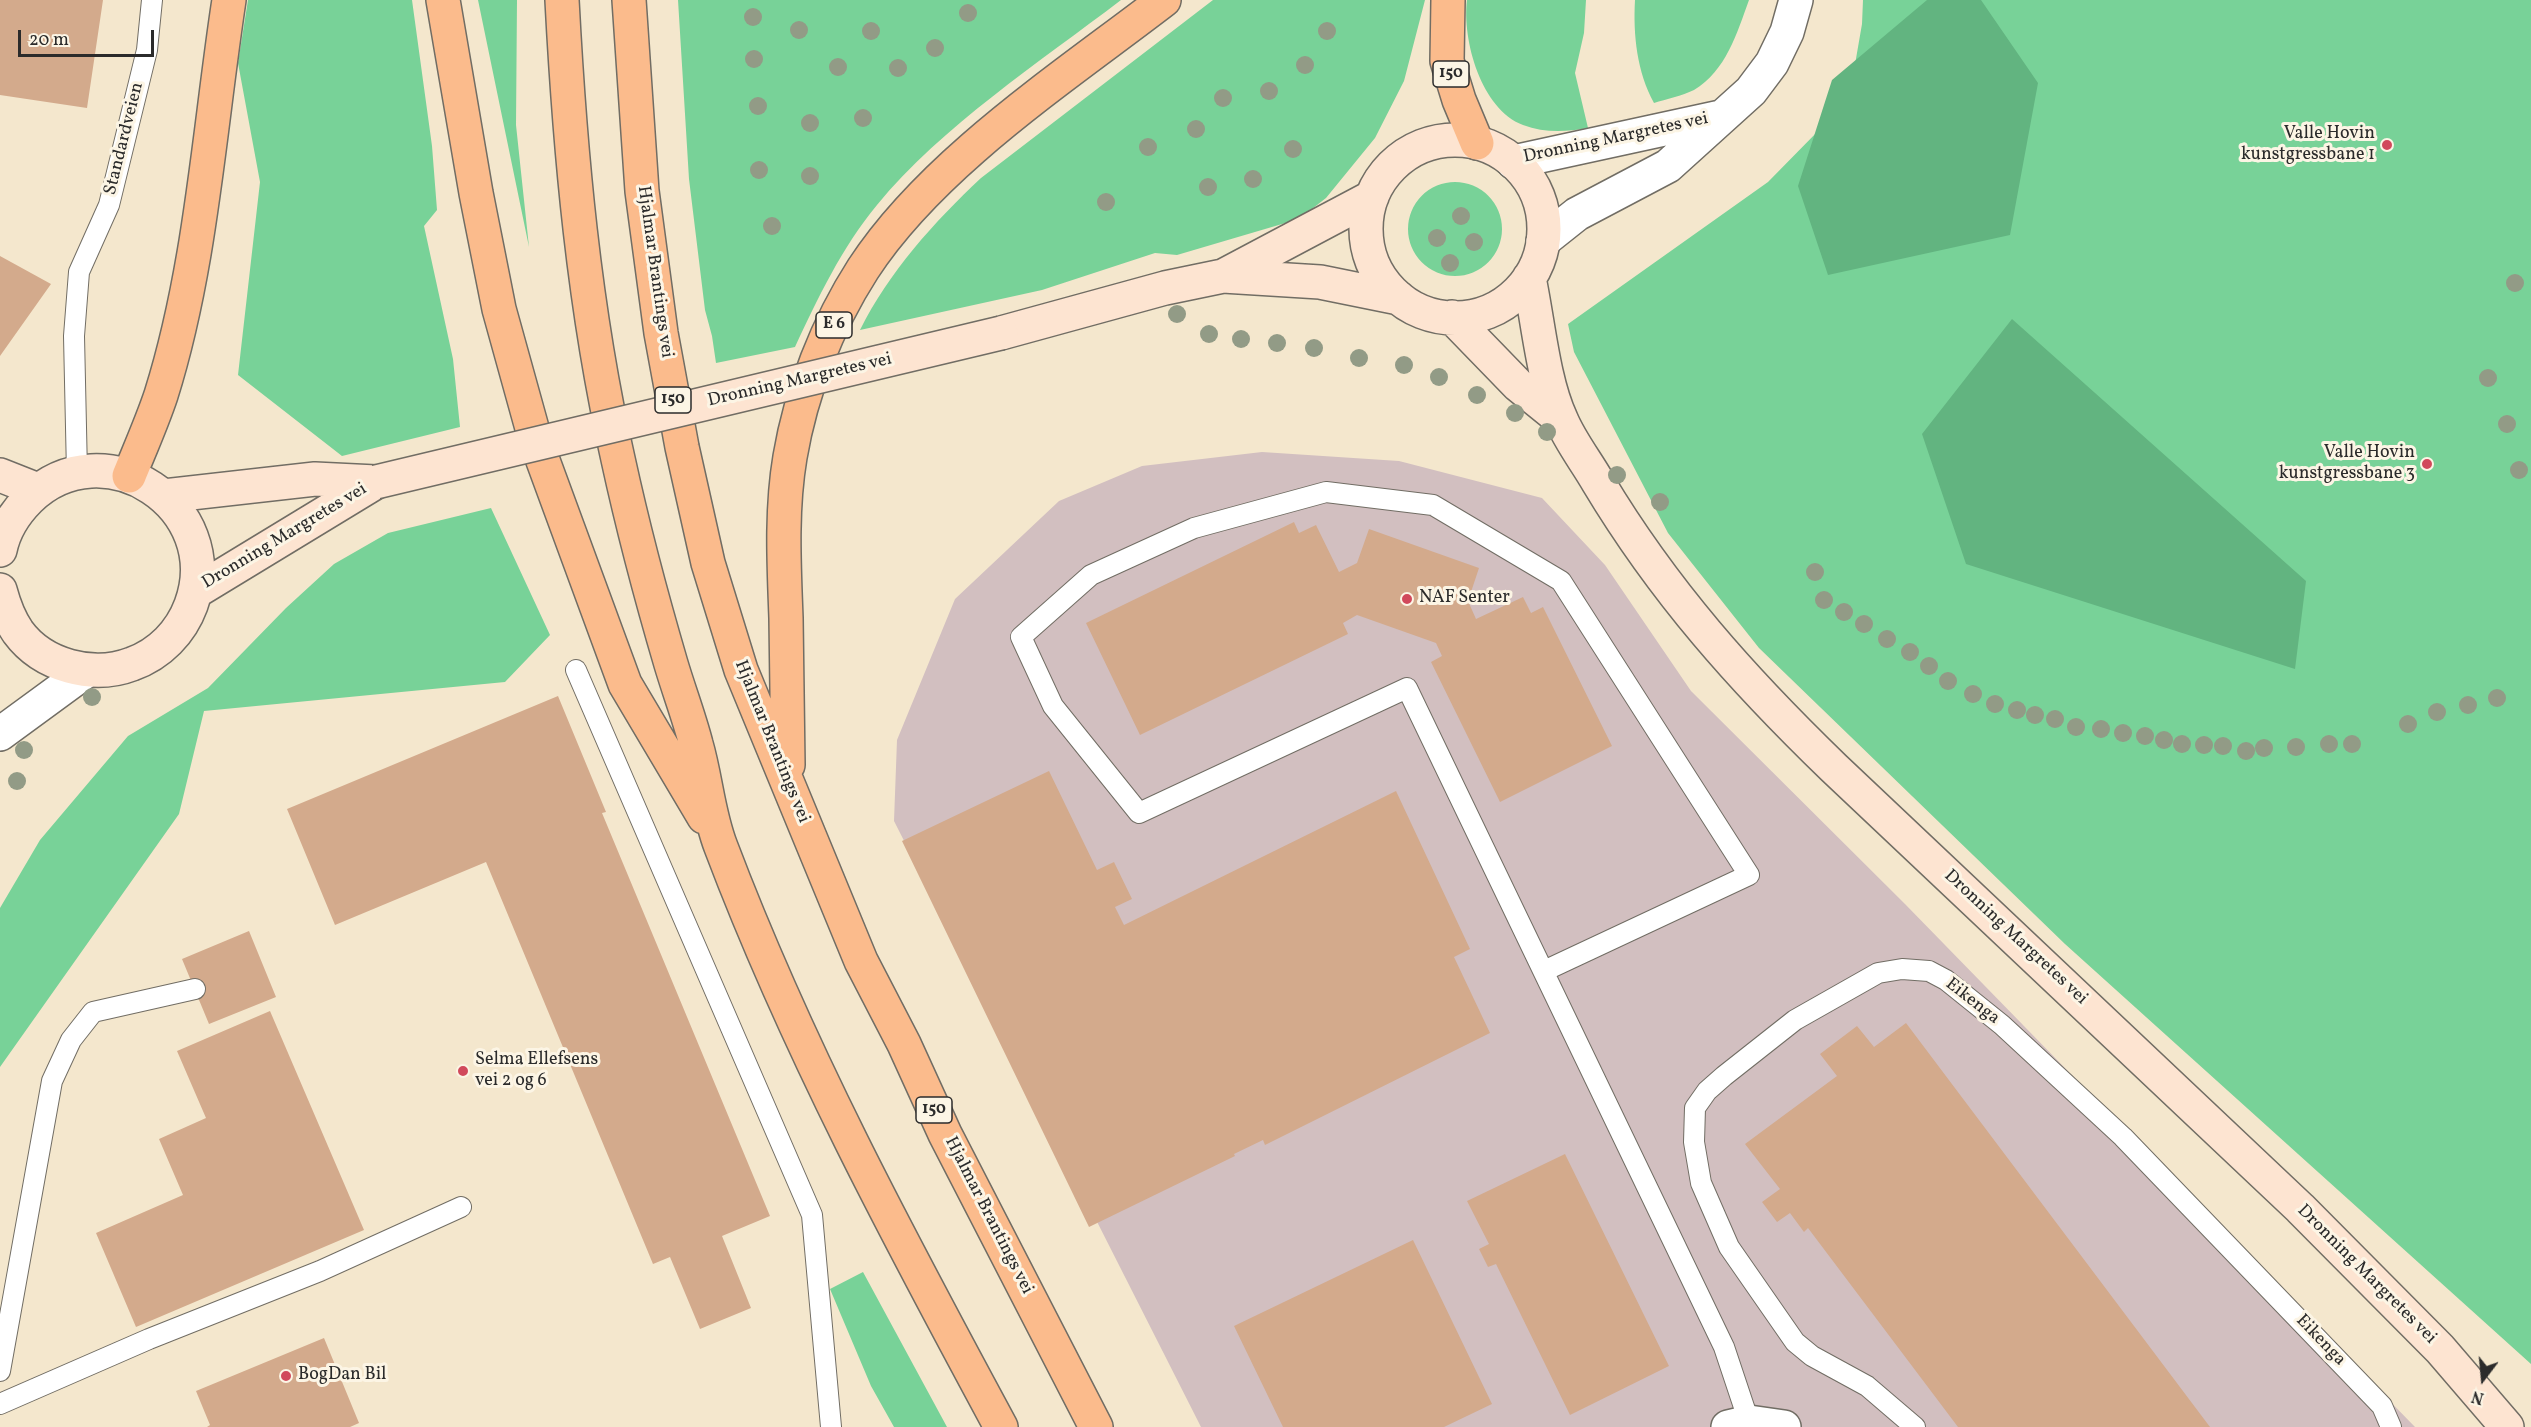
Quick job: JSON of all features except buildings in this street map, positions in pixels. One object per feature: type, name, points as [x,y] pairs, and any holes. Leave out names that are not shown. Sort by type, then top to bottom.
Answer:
[{"type":"highway","points":[[129,476],[160,396],[184,300],[196,234],[229,0]]},
{"type":"highway","points":[[443,0],[474,182],[500,309],[535,439],[625,684],[718,842],[777,989],[819,1078],[1001,1427]]},
{"type":"highway","points":[[562,0],[567,104],[580,224],[594,329],[615,446],[649,585],[697,746],[718,842]]},
{"type":"highway","name":"Hjalmar Brantings vei","points":[[629,0],[634,98],[649,252],[661,333],[682,447],[708,563],[741,670],[861,961],[956,1154],[1096,1427]]},
{"type":"highway","name":"E 6","points":[[788,785],[784,544],[790,458],[804,395],[828,336],[863,270],[899,222],[942,176],[1005,123],[1164,0]]},
{"type":"highway","name":"150","points":[[1448,0],[1447,60],[1459,100],[1477,143]]},
{"type":"street","name":"Dronning Margretes vei","points":[[1543,241],[1577,214],[1668,165],[1750,91],[1772,63],[1787,32],[1796,0]]},
{"type":"street","name":"Dronning Margretes vei","points":[[1513,162],[1551,156],[1720,117]]},
{"type":"street","name":"Dronning Margretes vei","points":[[164,496],[315,479],[376,482],[1001,333],[1165,288],[1223,276],[1320,282],[1399,298],[1428,313],[1452,317],[1474,316],[1496,308],[1508,300],[1529,278],[1543,241],[1544,225],[1539,201],[1528,180],[1513,162],[1496,150],[1477,143],[1443,141],[1411,152],[1390,168],[1372,197],[1366,222],[1368,247],[1377,272],[1399,298]]},
{"type":"street","name":"Dronning Margretes vei","points":[[1223,276],[1372,197]]},
{"type":"street","name":"Dronning Margretes vei","points":[[1529,278],[1546,368],[1560,419],[1606,495],[1660,576],[1719,651],[1767,703],[2300,1208],[2440,1349],[2507,1427]]},
{"type":"street","name":"Dronning Margretes vei","points":[[1452,317],[1518,385],[1560,419]]},
{"type":"street","points":[[0,550],[12,519],[38,490],[77,472],[103,471],[129,476],[153,487],[164,496],[181,516],[193,540],[197,566],[195,592],[179,629],[161,648],[126,667],[86,670],[60,664],[37,650],[18,632],[2,606]]},
{"type":"street","points":[[0,475],[38,490]]},
{"type":"street","name":"Dronning Margretes vei","points":[[195,592],[376,482]]},
{"type":"street","points":[[0,734],[86,670]]},
{"type":"street","points":[[1739,1424],[1784,1427]]},
{"type":"lane","name":"Standardveien","points":[[77,472],[74,336],[79,272],[109,205],[147,50],[152,0]]},
{"type":"lane","points":[[1544,971],[1749,875],[1561,581],[1433,505],[1326,492],[1194,528],[1090,575],[1021,637],[1053,706],[1139,813],[1407,688],[1724,1347],[1739,1424]]},
{"type":"lane","points":[[576,670],[812,1215],[831,1427]]},
{"type":"lane","name":"Eikenga","points":[[1915,1427],[1867,1386],[1812,1356],[1795,1342],[1729,1247],[1701,1183],[1694,1142],[1695,1108],[1707,1091],[1724,1076],[1795,1020],[1878,973],[1902,969],[1929,971],[1946,980],[2002,1025],[2123,1137],[2382,1406],[2391,1427]]},
{"type":"lane","points":[[0,1371],[52,1081],[71,1040],[93,1012],[195,989]]},
{"type":"lane","points":[[0,1404],[149,1339],[320,1271],[461,1207]]},
{"type":"shaded area","points":[[1262,452],[1399,461],[1542,498],[1605,565],[1691,691],[1905,904],[2415,1427],[1201,1427],[894,821],[897,740],[955,599],[1059,501],[1142,466]]},
{"type":"green space","points":[[248,0],[412,0],[432,146],[437,210],[424,226],[453,359],[460,427],[342,456],[238,375],[260,182],[238,63]]},
{"type":"green space","points":[[478,0],[517,0],[516,125],[529,247]]},
{"type":"green space","points":[[678,0],[1121,0],[993,96],[931,148],[903,176],[864,221],[842,255],[795,347],[716,363],[705,310],[689,179]]},
{"type":"green space","points":[[1213,0],[1425,0],[1404,81],[1375,138],[1326,198],[1299,219],[1177,255],[1155,253],[1042,290],[860,330],[885,288],[914,249],[946,212],[981,178]]},
{"type":"green space","points":[[1467,0],[1586,0],[1584,33],[1575,73],[1588,128],[1555,131],[1531,128],[1508,117],[1496,104],[1477,72],[1468,34]]},
{"type":"green space","points":[[1635,0],[1749,0],[1729,50],[1714,73],[1694,90],[1654,103],[1648,91],[1637,53]]},
{"type":"green space","points":[[1863,0],[2531,0],[2531,1364],[2065,944],[1759,648],[1668,533],[1574,352],[1568,324],[1768,182],[1822,127],[1853,76],[1862,24]]},
{"type":"green space","points":[[1927,0],[1981,0],[2038,83],[2010,235],[1828,275],[1798,186],[1832,80]]},
{"type":"green space","points":[[1446,182],[1464,182],[1489,195],[1499,211],[1502,229],[1499,247],[1489,263],[1464,276],[1446,276],[1421,263],[1408,238],[1408,220],[1421,195]]},
{"type":"green space","points":[[2012,319],[2306,581],[2295,669],[1966,564],[1922,434]]},
{"type":"green space","points":[[491,508],[550,635],[505,682],[204,711],[179,814],[0,1067],[0,908],[40,840],[128,736],[208,688],[286,608],[334,564],[388,533]]},
{"type":"green space","points":[[863,1272],[947,1427],[894,1427],[871,1386],[830,1289]]},
{"type":"place","name":"Valle Hovin kunstgressbane 1","points":[[2387,145]]},
{"type":"place","name":"Valle Hovin kunstgressbane 3","points":[[2427,464]]},
{"type":"place","name":"NAF Senter","points":[[1407,599]]},
{"type":"place","name":"Selma Ellefsens vei 2 og 6","points":[[463,1071]]},
{"type":"place","name":"BogDan Bil","points":[[286,1376]]}]
